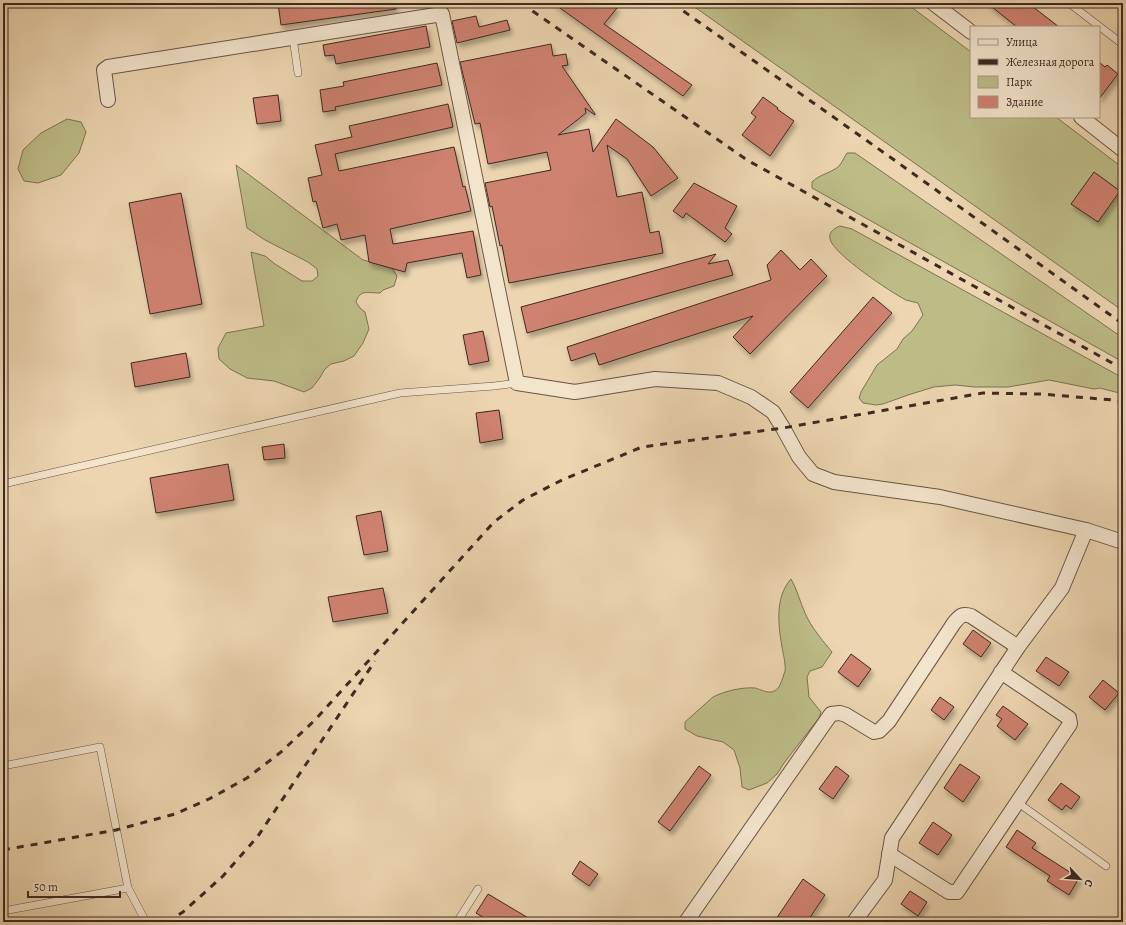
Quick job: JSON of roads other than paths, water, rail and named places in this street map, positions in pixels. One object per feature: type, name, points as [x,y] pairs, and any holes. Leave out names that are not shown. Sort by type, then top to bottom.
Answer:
[{"type":"street","points":[[933,3],[970,31]]},
{"type":"street","points":[[108,100],[104,70],[108,67],[293,38],[442,8],[517,383],[575,392],[655,379],[718,383],[751,397],[773,412],[784,428],[799,457],[813,474],[834,482],[940,497],[1086,530],[1123,542]]},
{"type":"street","points":[[1082,118],[1123,150]]},
{"type":"street","points":[[854,922],[885,880],[892,838],[1018,647],[1062,588],[1086,530]]},
{"type":"street","points":[[686,922],[831,714],[840,713],[874,732],[879,731],[889,721],[954,623],[961,616],[966,614],[1018,647]]},
{"type":"street","points":[[889,854],[949,892],[956,892],[1070,724],[1069,718],[1001,672]]},
{"type":"lane","points":[[1069,3],[1099,26]]},
{"type":"lane","points":[[1100,27],[1121,43]]},
{"type":"lane","points":[[293,38],[298,73]]},
{"type":"lane","points":[[3,484],[400,393],[517,383]]},
{"type":"lane","points":[[3,766],[100,747],[128,888],[146,922]]},
{"type":"lane","points":[[1017,802],[1106,866]]},
{"type":"lane","points":[[3,911],[128,888]]},
{"type":"lane","points":[[460,921],[478,889]]},
{"type":"railway","points":[[521,3],[747,160],[1123,369]]},
{"type":"railway","points":[[672,3],[1123,324]]},
{"type":"railway","points":[[3,850],[116,830],[175,814],[209,799],[247,778],[281,752],[315,720],[494,522],[523,500],[562,480],[642,447],[783,428],[983,393],[1041,394],[1123,402]]},
{"type":"railway","points":[[167,922],[183,912],[223,876],[258,836],[375,661]]}]
